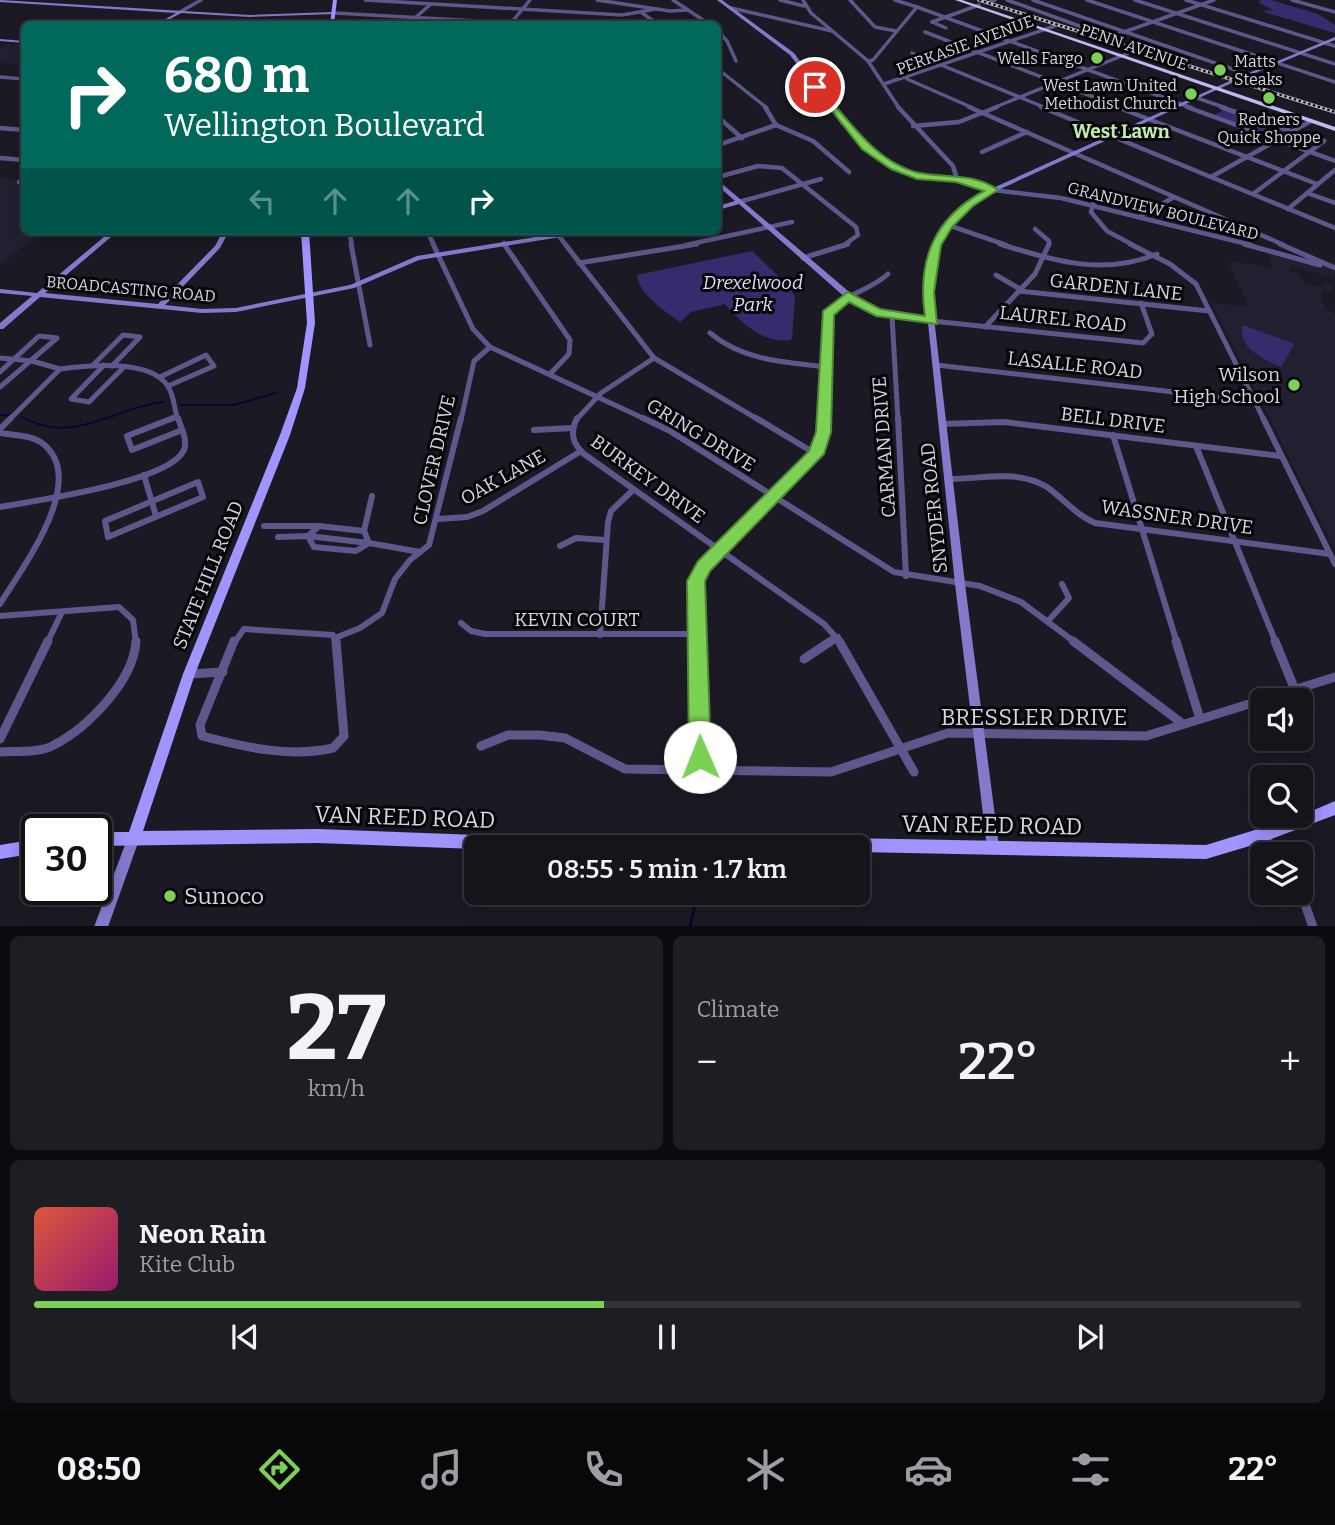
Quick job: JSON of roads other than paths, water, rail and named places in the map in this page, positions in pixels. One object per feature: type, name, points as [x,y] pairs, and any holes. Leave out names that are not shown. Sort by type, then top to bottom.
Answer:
[{"type":"highway","name":"PENN AVENUE","points":[[957,0],[1215,90],[1335,128]]},
{"type":"highway","name":"PENN AVENUE","points":[[964,0],[977,6]]},
{"type":"main road","points":[[331,21],[333,0]]},
{"type":"main road","name":"STATE HILL ROAD","points":[[134,837],[189,674],[285,435],[301,388],[308,349],[311,296],[305,235]]},
{"type":"main road","name":"VAN REED ROAD","points":[[112,838],[318,836],[527,844],[993,847],[1206,852],[1263,835],[1335,808]]},
{"type":"main road","points":[[0,852],[21,849]]},
{"type":"street","points":[[164,21],[201,0]]},
{"type":"street","points":[[365,0],[622,15],[656,9]]},
{"type":"street","points":[[411,21],[435,0]]},
{"type":"street","points":[[515,21],[530,0]]},
{"type":"street","points":[[597,0],[656,9],[688,10]]},
{"type":"street","points":[[673,0],[704,21]]},
{"type":"street","name":"GRANDVIEW BOULEVARD","points":[[719,0],[792,54],[843,123],[878,156],[917,176],[957,178],[1014,195],[1057,197],[1093,205],[1335,269]]},
{"type":"street","points":[[780,0],[804,6],[869,61],[913,126],[953,166],[957,178]]},
{"type":"street","points":[[803,0],[804,6]]},
{"type":"street","points":[[850,0],[875,27],[897,31]]},
{"type":"street","points":[[895,0],[1335,161]]},
{"type":"street","points":[[1007,0],[1110,37],[1213,0]]},
{"type":"street","points":[[1033,0],[1247,74]]},
{"type":"street","points":[[1087,0],[1335,82]]},
{"type":"street","points":[[1135,0],[1335,64]]},
{"type":"street","points":[[1186,0],[1335,45]]},
{"type":"street","points":[[1193,0],[1202,4]]},
{"type":"street","points":[[1292,0],[1335,12]]},
{"type":"street","points":[[0,1],[259,16],[332,13],[471,21]]},
{"type":"street","points":[[0,9],[16,1]]},
{"type":"street","points":[[946,28],[932,22],[977,6]]},
{"type":"street","points":[[869,61],[873,60],[917,7]]},
{"type":"street","points":[[731,8],[834,32]]},
{"type":"street","points":[[642,13],[654,21]]},
{"type":"street","name":"PERKASIE AVENUE","points":[[884,85],[1055,26]]},
{"type":"street","points":[[925,33],[1317,184]]},
{"type":"street","points":[[721,34],[736,61]]},
{"type":"street","name":"SNYDER ROAD","points":[[993,847],[960,584],[928,292],[936,245],[948,225],[969,203],[993,190],[1247,74],[1335,38]]},
{"type":"street","points":[[0,40],[21,42]]},
{"type":"street","points":[[913,126],[959,122],[1134,51]]},
{"type":"street","points":[[912,52],[1335,228]]},
{"type":"street","points":[[721,71],[766,107],[775,118],[776,125]]},
{"type":"street","points":[[0,77],[21,79]]},
{"type":"street","points":[[0,84],[11,78]]},
{"type":"street","points":[[907,79],[1335,269]]},
{"type":"street","points":[[1197,98],[1324,141],[1253,194]]},
{"type":"street","points":[[721,120],[742,138]]},
{"type":"street","points":[[1211,177],[1311,121]]},
{"type":"street","points":[[721,144],[776,125],[813,141],[849,172]]},
{"type":"street","points":[[0,128],[21,130]]},
{"type":"street","points":[[982,152],[1027,132]]},
{"type":"street","points":[[0,158],[21,160]]},
{"type":"street","points":[[721,176],[758,166],[773,166],[787,171],[853,223],[858,235],[848,244],[803,258]]},
{"type":"street","points":[[1288,209],[1335,170]]},
{"type":"street","points":[[721,207],[821,179]]},
{"type":"street","points":[[721,186],[848,296],[868,309],[892,316],[932,321]]},
{"type":"street","points":[[1307,193],[1335,203]]},
{"type":"street","points":[[1096,194],[1092,216],[1104,229],[1157,254],[1191,279],[1335,564]]},
{"type":"street","points":[[1141,216],[1174,197]]},
{"type":"street","points":[[579,263],[719,240],[767,226],[792,222]]},
{"type":"street","points":[[948,225],[1071,264],[1108,267],[1136,264],[1157,254]]},
{"type":"street","points":[[985,327],[1020,290],[1046,256],[1049,241],[1035,229]]},
{"type":"street","points":[[0,327],[110,235]]},
{"type":"street","points":[[159,307],[218,247],[224,235]]},
{"type":"street","points":[[350,235],[370,345]]},
{"type":"street","name":"GRING DRIVE","points":[[429,235],[473,329],[490,347],[670,430],[876,563],[906,576],[960,584],[1008,596],[1048,621],[1183,724]]},
{"type":"street","points":[[558,235],[654,358],[816,454]]},
{"type":"street","name":"BROADCASTING ROAD","points":[[0,291],[208,311],[236,310],[359,285],[397,264],[438,254],[558,235]]},
{"type":"street","points":[[504,243],[570,340],[569,354],[550,373]]},
{"type":"street","points":[[1290,256],[1294,250]]},
{"type":"street","points":[[700,771],[696,581],[704,566],[816,454],[824,432],[827,314],[848,296],[881,281],[888,274]]},
{"type":"street","points":[[996,275],[1020,290]]},
{"type":"street","name":"GARDEN LANE","points":[[1020,290],[1209,311]]},
{"type":"street","name":"LAUREL ROAD","points":[[932,321],[1143,343],[1152,334],[1141,303]]},
{"type":"street","name":"CARMAN DRIVE","points":[[892,316],[906,576]]},
{"type":"street","points":[[710,333],[719,341],[751,357],[826,367]]},
{"type":"street","points":[[94,364],[123,335],[141,338],[112,366]]},
{"type":"street","points":[[0,372],[39,336],[57,338],[0,387]]},
{"type":"street","name":"CLOVER DRIVE","points":[[335,638],[360,628],[382,613],[395,579],[429,545],[438,519],[474,361],[490,347]]},
{"type":"street","points":[[160,377],[206,355],[214,366],[168,386]]},
{"type":"street","points":[[0,358],[32,360],[60,369],[104,365],[160,377],[168,386],[185,441],[178,458],[144,475],[0,507]]},
{"type":"street","name":"BURKEY DRIVE","points":[[654,358],[600,391],[576,419],[572,428],[573,440],[581,452],[824,624],[838,637],[914,772]]},
{"type":"street","points":[[104,365],[71,398],[89,402],[123,368]]},
{"type":"street","name":"LASALLE ROAD","points":[[936,365],[1253,401]]},
{"type":"street","points":[[0,431],[60,369]]},
{"type":"street","points":[[177,416],[127,436],[132,450],[182,430]]},
{"type":"street","name":"BELL DRIVE","points":[[942,424],[1004,422],[1280,456]]},
{"type":"street","points":[[534,430],[572,428]]},
{"type":"street","points":[[0,431],[37,440],[50,449],[62,472],[59,495],[0,604]]},
{"type":"street","points":[[1113,435],[1144,529],[1200,719]]},
{"type":"street","points":[[1196,446],[1294,688]]},
{"type":"street","name":"OAK LANE","points":[[438,519],[467,517],[483,511],[581,452]]},
{"type":"street","points":[[144,475],[156,516]]},
{"type":"street","name":"WASSNER DRIVE","points":[[950,479],[1026,477],[1043,485],[1081,518],[1095,523],[1330,554]]},
{"type":"street","points":[[198,482],[203,497],[156,516],[108,537],[105,521],[198,482]]},
{"type":"street","points":[[600,635],[606,540],[611,511],[633,490]]},
{"type":"street","points":[[369,542],[364,531],[372,496]]},
{"type":"street","points":[[264,526],[319,526],[364,531]]},
{"type":"street","points":[[278,537],[308,536],[319,526]]},
{"type":"street","points":[[308,536],[314,547],[356,551],[369,542],[420,552]]},
{"type":"street","points":[[560,546],[576,538],[606,540]]},
{"type":"street","points":[[1048,621],[1069,598],[1062,584]]},
{"type":"street","points":[[0,616],[119,607],[133,621],[136,645],[120,681],[101,712],[52,747],[0,752]]},
{"type":"street","points":[[0,739],[62,612]]},
{"type":"street","name":"KEVIN COURT","points":[[461,623],[471,631],[485,634],[697,634]]},
{"type":"street","points":[[244,629],[333,635],[335,638],[344,737],[341,744],[330,750],[263,751],[202,736],[200,725],[236,637],[244,629]]},
{"type":"street","points":[[804,659],[838,637]]},
{"type":"street","points":[[189,674],[223,673]]},
{"type":"street","name":"BRESSLER DRIVE","points":[[1301,688],[1335,677]]},
{"type":"street","name":"BRESSLER DRIVE","points":[[481,746],[508,735],[549,735],[565,738],[625,769],[831,772],[948,733],[1146,736],[1250,704]]},
{"type":"street","points":[[1263,835],[1268,842]]},
{"type":"street","name":"STATE HILL ROAD","points":[[101,926],[134,837]]},
{"type":"street","points":[[1305,905],[1313,926]]},
{"type":"waterway","points":[[182,405],[234,405],[276,393]]},
{"type":"waterway","points":[[22,417],[41,425],[76,427],[163,402]]},
{"type":"waterway","points":[[0,415],[9,415]]},
{"type":"waterway","points":[[690,926],[695,905]]},
{"type":"railway","points":[[979,0],[1335,112]]},
{"type":"place","name":"Wells Fargo","points":[[1097,58]]},
{"type":"place","name":"Matts Steaks","points":[[1220,70]]},
{"type":"place","name":"West Lawn United Methodist Church","points":[[1191,94]]},
{"type":"place","name":"Redners Quick Shoppe","points":[[1269,98]]},
{"type":"place","name":"Wilson High School","points":[[1294,385]]},
{"type":"place","name":"Sunoco","points":[[170,896]]},
{"type":"district","name":"West Lawn","points":[[1121,131]]},
{"type":"park label","name":"Drexelwood Park","points":[[753,293]]}]
